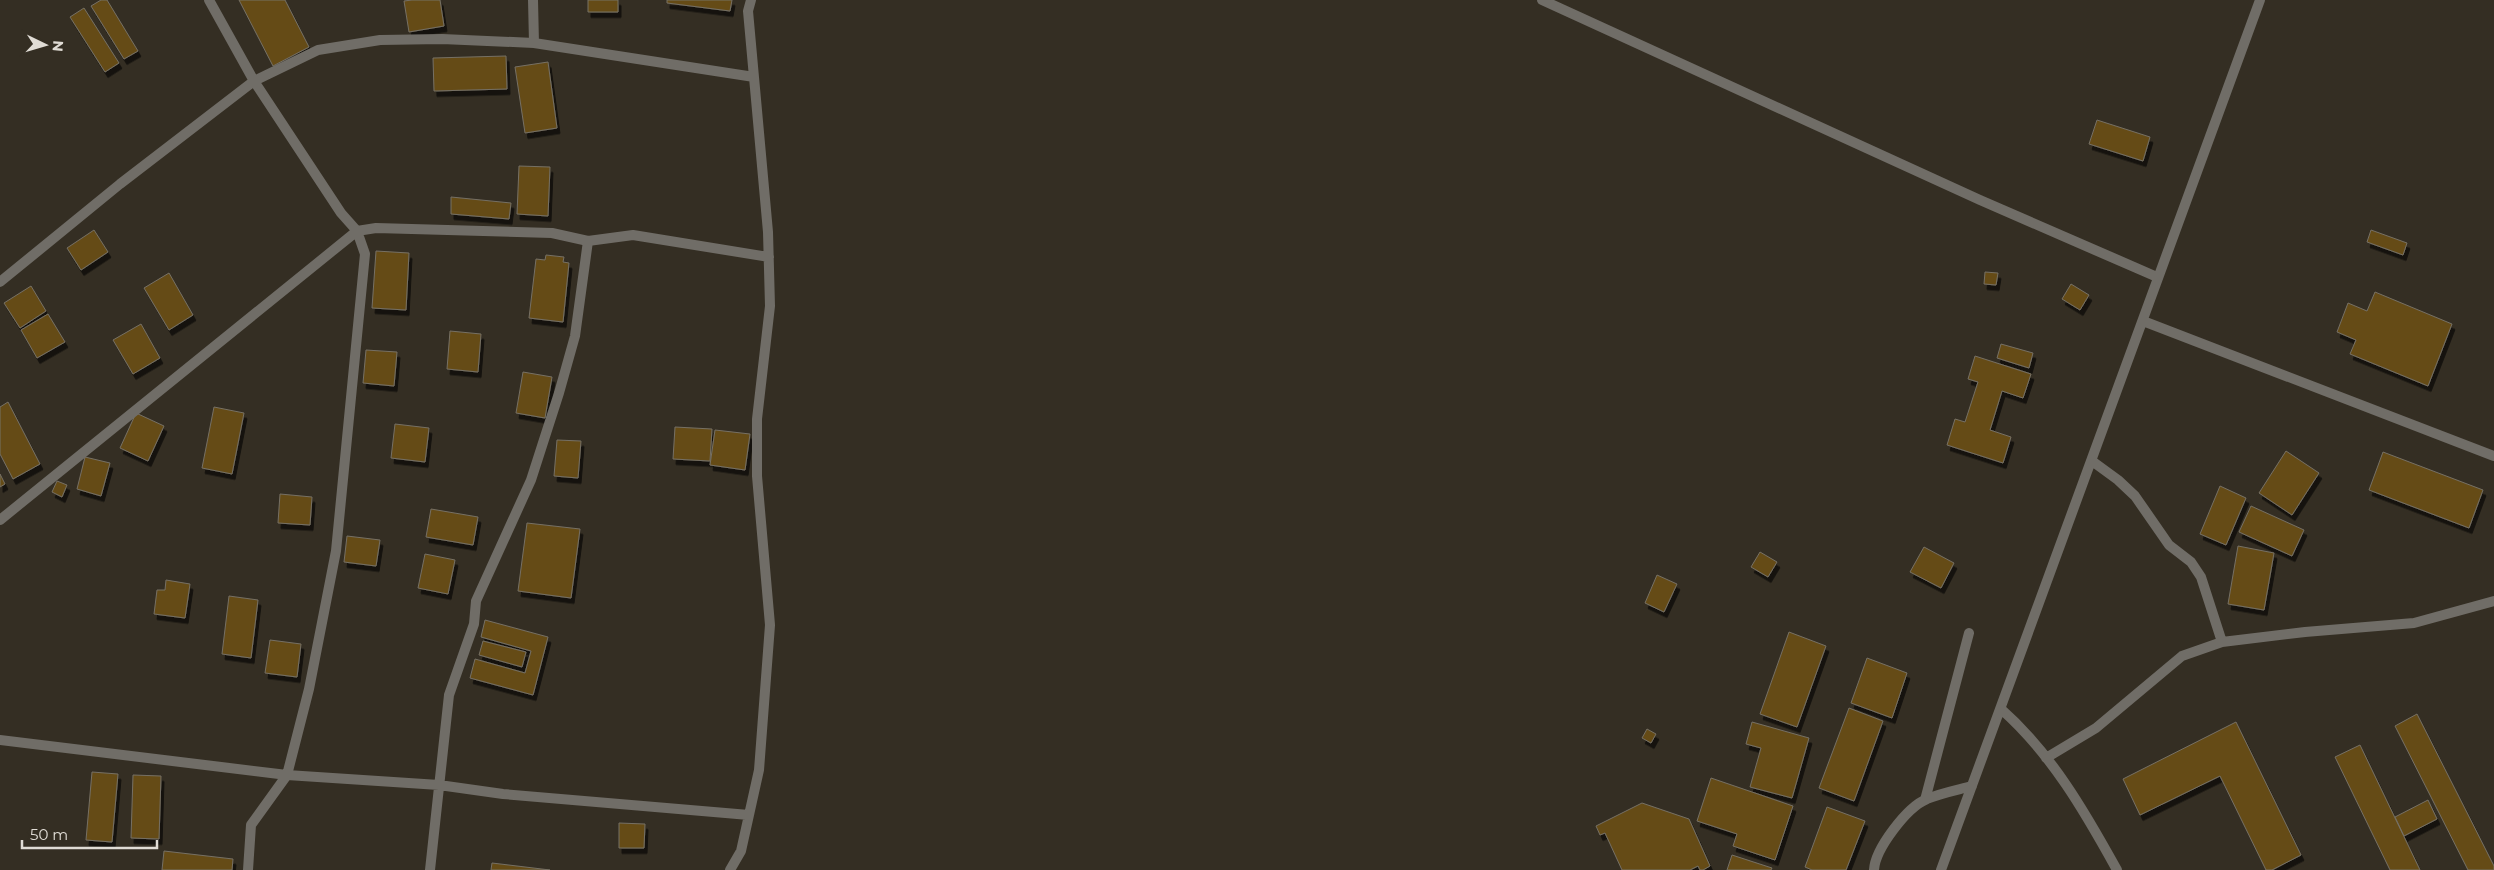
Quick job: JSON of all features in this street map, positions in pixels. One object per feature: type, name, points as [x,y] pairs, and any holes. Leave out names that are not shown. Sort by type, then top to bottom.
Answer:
[{"type":"street","points":[[222,0],[210,2],[254,81],[341,213],[357,231],[365,254],[336,551],[309,689],[287,775],[251,825],[248,870]]},
{"type":"street","points":[[533,0],[534,43]]},
{"type":"street","points":[[730,870],[741,851],[759,770],[770,625],[757,476],[757,419],[770,306],[769,257],[748,11],[751,0]]},
{"type":"street","points":[[1542,0],[1980,200],[2157,277]]},
{"type":"street","points":[[1941,870],[2260,0]]},
{"type":"street","points":[[0,282],[120,184],[254,81],[318,50],[380,40],[442,39],[534,43],[754,77]]},
{"type":"street","points":[[0,520],[357,231],[376,228],[552,233],[588,242],[633,235],[769,257]]},
{"type":"street","points":[[430,870],[449,695],[474,624],[476,601],[531,480],[559,393],[575,336],[588,242]]},
{"type":"street","points":[[2143,321],[2494,456]]},
{"type":"street","points":[[2092,461],[2118,480],[2135,496],[2169,545],[2191,562],[2200,576],[2222,642]]},
{"type":"street","points":[[2046,758],[2096,728],[2182,656],[2222,642],[2305,632],[2414,623],[2494,601]]},
{"type":"street","points":[[1925,800],[1969,633]]},
{"type":"street","points":[[2001,709],[2021,727],[2080,804],[2118,870]]},
{"type":"street","points":[[0,740],[287,775],[439,785],[503,794],[749,815]]},
{"type":"street","points":[[1874,870],[1874,864],[1890,834],[1905,816],[1925,800],[1972,786]]},
{"type":"building","points":[[101,0],[107,0],[138,51],[124,59],[91,6]]},
{"type":"building","points":[[239,0],[285,0],[309,47],[273,66]]},
{"type":"building","points":[[440,0],[444,26],[409,32],[404,1]]},
{"type":"building","points":[[588,0],[618,0],[618,12],[588,12]]},
{"type":"building","points":[[667,0],[732,0],[730,11],[667,3]]},
{"type":"building","points":[[84,8],[119,63],[105,72],[70,17]]},
{"type":"building","points":[[506,56],[507,89],[434,91],[433,58]]},
{"type":"building","points":[[548,62],[557,128],[525,133],[515,67]]},
{"type":"building","points":[[2097,120],[2150,137],[2143,161],[2089,144]]},
{"type":"building","points":[[519,166],[550,167],[548,216],[517,214]]},
{"type":"building","points":[[451,197],[511,203],[509,219],[451,214]]},
{"type":"building","points":[[94,230],[108,252],[81,270],[67,248]]},
{"type":"building","points":[[2371,230],[2407,243],[2403,255],[2367,242]]},
{"type":"building","points":[[376,251],[409,253],[406,310],[372,308]]},
{"type":"building","points":[[546,255],[564,257],[563,262],[569,263],[563,322],[529,318],[536,259],[545,260]]},
{"type":"building","points":[[1985,272],[1998,273],[1996,285],[1984,284]]},
{"type":"building","points":[[169,273],[193,315],[169,330],[144,288]]},
{"type":"building","points":[[2071,284],[2089,295],[2080,310],[2062,299]]},
{"type":"building","points":[[31,286],[46,311],[20,328],[4,303]]},
{"type":"building","points":[[2375,292],[2452,324],[2428,386],[2350,354],[2356,340],[2337,332],[2348,303],[2367,311]]},
{"type":"building","points":[[48,314],[65,342],[37,358],[21,330]]},
{"type":"building","points":[[141,324],[160,358],[133,374],[113,340]]},
{"type":"building","points":[[450,331],[481,334],[478,372],[447,369]]},
{"type":"building","points":[[2001,344],[2033,353],[2029,368],[1997,358]]},
{"type":"building","points":[[366,350],[397,352],[394,386],[363,383]]},
{"type":"building","points":[[1975,356],[2031,374],[2023,398],[2002,391],[1990,430],[2011,437],[2003,463],[1947,445],[1955,419],[1965,422],[1978,382],[1968,379]]},
{"type":"building","points":[[523,372],[552,377],[545,418],[516,413]]},
{"type":"building","points":[[8,402],[40,464],[13,479],[0,454],[0,407]]},
{"type":"building","points":[[214,407],[244,413],[232,474],[202,468]]},
{"type":"building","points":[[136,413],[164,426],[148,461],[120,448]]},
{"type":"building","points":[[395,424],[429,428],[425,462],[391,458]]},
{"type":"building","points":[[675,427],[712,429],[710,461],[673,459]]},
{"type":"building","points":[[715,430],[750,434],[745,470],[710,465]]},
{"type":"building","points":[[557,440],[581,441],[578,478],[554,476]]},
{"type":"building","points":[[2286,451],[2319,473],[2292,515],[2259,493]]},
{"type":"building","points":[[2383,452],[2483,490],[2469,528],[2369,490]]},
{"type":"building","points":[[85,457],[110,463],[101,496],[77,489]]},
{"type":"building","points":[[0,474],[5,484],[0,487]]},
{"type":"building","points":[[57,481],[67,485],[62,497],[52,492]]},
{"type":"building","points":[[2220,486],[2246,498],[2226,545],[2200,534]]},
{"type":"building","points":[[280,494],[312,497],[310,525],[278,523]]},
{"type":"building","points":[[2251,506],[2304,530],[2292,556],[2239,532]]},
{"type":"building","points":[[431,509],[478,517],[473,545],[426,537]]},
{"type":"building","points":[[527,523],[580,529],[571,598],[518,591]]},
{"type":"building","points":[[347,536],[380,540],[376,566],[344,562]]},
{"type":"building","points":[[2238,546],[2274,553],[2264,610],[2228,604]]},
{"type":"building","points":[[1924,547],[1954,563],[1941,588],[1910,572]]},
{"type":"building","points":[[1760,552],[1777,562],[1768,577],[1751,567]]},
{"type":"building","points":[[425,554],[455,560],[448,594],[418,588]]},
{"type":"building","points":[[1657,575],[1677,584],[1664,612],[1645,603]]},
{"type":"building","points":[[166,580],[190,584],[185,618],[154,614],[157,590],[165,590]]},
{"type":"building","points":[[229,596],[258,600],[251,658],[222,654]]},
{"type":"building","points":[[485,620],[548,637],[533,695],[470,678],[475,659],[525,673],[531,651],[481,637]]},
{"type":"building","points":[[1789,632],[1826,646],[1797,727],[1760,714]]},
{"type":"building","points":[[270,640],[301,644],[297,677],[265,673]]},
{"type":"building","points":[[483,641],[526,652],[522,667],[479,655]]},
{"type":"building","points":[[1867,658],[1907,673],[1892,718],[1851,703]]},
{"type":"building","points":[[1849,708],[1883,721],[1854,801],[1819,788]]},
{"type":"building","points":[[2417,714],[2494,866],[2494,870],[2468,870],[2395,726]]},
{"type":"building","points":[[1752,722],[1809,738],[1792,798],[1750,787],[1761,748],[1746,744]]},
{"type":"building","points":[[2236,722],[2301,855],[2272,870],[2266,870],[2220,776],[2140,815],[2123,779]]},
{"type":"building","points":[[1647,729],[1656,734],[1651,743],[1642,738]]},
{"type":"building","points":[[2360,745],[2420,870],[2390,870],[2335,757]]},
{"type":"building","points":[[92,772],[118,774],[112,842],[86,840]]},
{"type":"building","points":[[133,775],[161,776],[159,839],[131,838]]},
{"type":"building","points":[[1711,778],[1793,806],[1775,860],[1733,846],[1737,834],[1697,821]]},
{"type":"building","points":[[2428,800],[2437,819],[2404,836],[2395,817]]},
{"type":"building","points":[[1642,803],[1689,819],[1710,866],[1703,870],[1700,870],[1698,866],[1690,870],[1622,870],[1605,833],[1600,835],[1596,826]]},
{"type":"building","points":[[1827,807],[1865,821],[1846,870],[1812,870],[1805,867]]},
{"type":"building","points":[[619,823],[645,824],[644,848],[619,848]]},
{"type":"building","points":[[164,851],[233,859],[232,870],[162,870]]},
{"type":"building","points":[[1732,855],[1772,868],[1771,870],[1727,870]]},
{"type":"building","points":[[492,863],[550,870],[491,870]]}]
